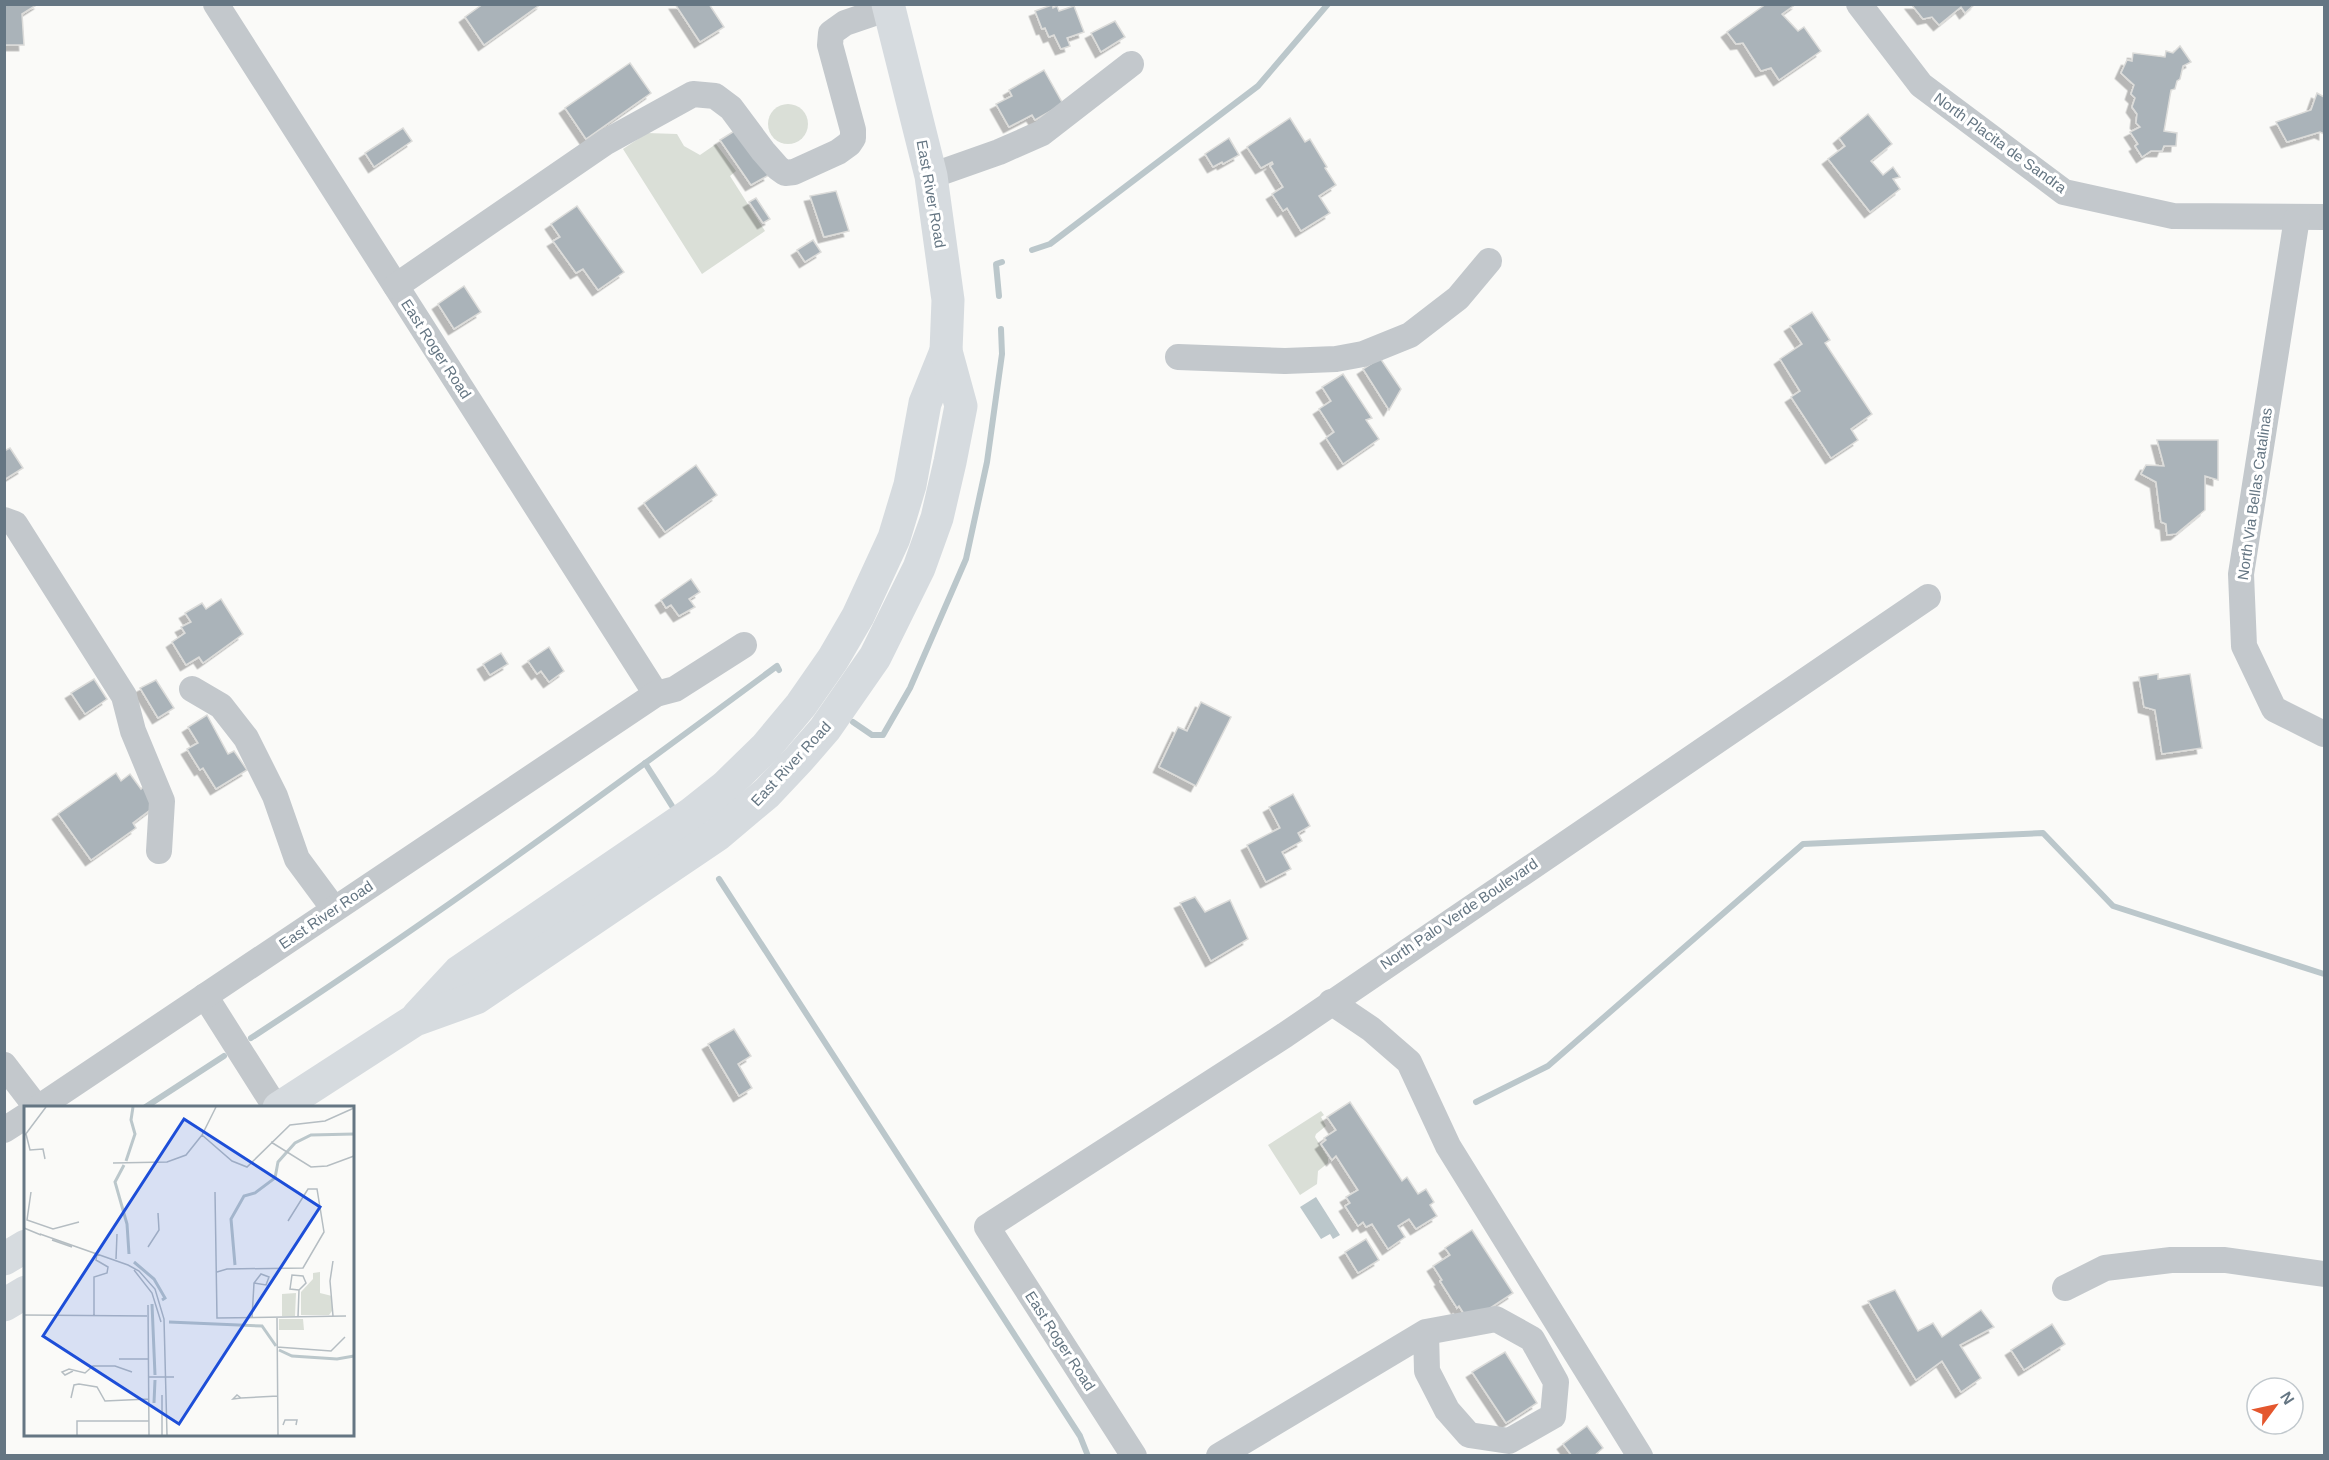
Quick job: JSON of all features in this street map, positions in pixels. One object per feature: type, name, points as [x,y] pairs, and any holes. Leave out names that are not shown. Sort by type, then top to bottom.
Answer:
[{"type":"main road","name":"East River Road","points":[[279,1106],[414,1020],[476,998],[690,855],[767,793],[825,729],[875,657],[897,617],[919,568],[937,518],[951,462],[960,406],[946,351],[948,300],[931,176],[888,7]]},
{"type":"main road","points":[[4,1259],[24,1247]]},
{"type":"main road","points":[[4,1305],[24,1293]]},
{"type":"street","name":"East Roger Road","points":[[216,4],[656,694]]},
{"type":"street","name":"North Placita de Sandra","points":[[1859,4],[1921,85],[2064,192],[2173,216],[2325,217]]},
{"type":"street","points":[[396,286],[606,142],[693,94],[715,96],[731,108],[763,151],[785,173],[794,172],[838,152],[849,144],[853,138],[853,130],[834,66],[830,45],[831,33],[844,23],[888,7]]},
{"type":"street","points":[[931,176],[999,152],[1042,133],[1131,64]]},
{"type":"street","name":"North Via Bellas Catalinas","points":[[2297,218],[2241,574],[2244,646],[2274,708],[2325,734]]},
{"type":"street","points":[[1178,357],[1285,362],[1336,359],[1363,354],[1410,335],[1458,298],[1489,261]]},
{"type":"street","points":[[4,519],[15,524],[123,696],[133,731],[162,801],[159,851]]},
{"type":"street","name":"North Palo Verde Boulevard","points":[[987,1227],[1285,1035],[1928,597]]},
{"type":"street","name":"East River Road","points":[[40,1106],[656,694],[675,689],[744,645]]},
{"type":"street","points":[[192,689],[221,706],[246,738],[275,796],[297,859],[334,909]]},
{"type":"street","name":"East River Road","points":[[205,996],[276,1106]]},
{"type":"street","points":[[1331,1002],[1371,1029],[1409,1062],[1448,1146],[1640,1455]]},
{"type":"street","points":[[4,1065],[37,1106]]},
{"type":"street","points":[[4,1130],[24,1117]]},
{"type":"street","name":"East Roger Road","points":[[987,1227],[1134,1455]]},
{"type":"street","points":[[2065,1288],[2105,1268],[2171,1260],[2225,1260],[2325,1274]]},
{"type":"street","points":[[1219,1455],[1426,1332],[1496,1319],[1532,1339],[1556,1382],[1553,1416],[1509,1441],[1469,1435],[1448,1410],[1427,1371],[1426,1332]]},
{"type":"shaded area","points":[[788,104],[796,105],[802,110],[807,116],[807,132],[802,138],[796,143],[788,144],[780,143],[774,138],[769,132],[768,124],[769,116],[774,110],[780,105]]},
{"type":"shaded area","points":[[647,133],[677,134],[684,146],[700,155],[716,144],[736,171],[730,176],[765,231],[702,274],[623,149]]},
{"type":"shaded area","points":[[1321,1111],[1324,1115],[1321,1117],[1326,1126],[1315,1137],[1328,1158],[1328,1163],[1318,1171],[1317,1184],[1300,1195],[1268,1145]]},
{"type":"shaded area","points":[[1316,1197],[1340,1235],[1333,1239],[1330,1234],[1321,1239],[1300,1207]]},
{"type":"building","points":[[4,4],[38,4],[22,14],[24,45],[4,45]]},
{"type":"building","points":[[483,4],[541,4],[484,45],[465,17]]},
{"type":"building","points":[[675,4],[709,4],[724,27],[700,42]]},
{"type":"building","points":[[1766,4],[1796,4],[1782,14],[1798,31],[1804,27],[1821,51],[1779,80],[1771,68],[1761,71],[1743,43],[1736,44],[1727,32]]},
{"type":"building","points":[[1911,4],[1975,4],[1965,13],[1961,7],[1939,25],[1932,17],[1923,19]]},
{"type":"building","points":[[1052,5],[1053,8],[1057,6],[1059,11],[1074,6],[1084,32],[1067,38],[1070,46],[1061,49],[1054,35],[1049,37],[1045,28],[1042,29],[1035,11]]},
{"type":"building","points":[[1115,21],[1125,37],[1101,52],[1091,33]]},
{"type":"building","points":[[2180,46],[2191,62],[2183,66],[2175,89],[2171,90],[2164,131],[2177,133],[2176,146],[2164,146],[2162,151],[2151,151],[2142,157],[2135,146],[2138,144],[2130,132],[2140,127],[2136,123],[2137,114],[2132,107],[2135,98],[2131,94],[2134,85],[2121,73],[2127,60],[2132,61],[2133,53],[2165,57],[2166,51],[2173,53]]},
{"type":"building","points":[[630,63],[651,93],[586,139],[565,108]]},
{"type":"building","points":[[1044,70],[1063,104],[1035,120],[1032,115],[1009,127],[996,104],[1012,96],[1009,90]]},
{"type":"building","points":[[2317,93],[2324,97],[2324,134],[2320,132],[2287,142],[2276,122],[2311,110]]},
{"type":"building","points":[[1868,114],[1892,144],[1871,161],[1883,175],[1893,167],[1900,177],[1893,179],[1900,189],[1870,212],[1828,159],[1845,146],[1839,138]]},
{"type":"building","points":[[1290,118],[1305,142],[1310,139],[1336,185],[1319,196],[1330,213],[1301,231],[1287,208],[1283,211],[1272,194],[1283,187],[1270,166],[1272,162],[1261,168],[1247,147]]},
{"type":"building","points":[[403,128],[412,141],[374,167],[365,153]]},
{"type":"building","points":[[736,130],[769,175],[751,185],[720,140]]},
{"type":"building","points":[[1229,138],[1239,155],[1213,167],[1205,154]]},
{"type":"building","points":[[836,191],[849,231],[824,237],[810,196]]},
{"type":"building","points":[[756,198],[770,219],[763,223],[749,202]]},
{"type":"building","points":[[577,206],[624,272],[598,290],[583,269],[576,273],[553,241],[560,237],[551,224]]},
{"type":"building","points":[[813,240],[821,252],[805,262],[797,250]]},
{"type":"building","points":[[464,286],[481,312],[454,329],[438,304]]},
{"type":"building","points":[[1812,312],[1830,340],[1825,343],[1872,414],[1851,429],[1858,440],[1831,458],[1791,397],[1800,391],[1780,359],[1802,344],[1790,326]]},
{"type":"building","points":[[1380,358],[1401,389],[1389,410],[1363,369]]},
{"type":"building","points":[[1343,374],[1372,418],[1366,420],[1379,439],[1343,464],[1326,438],[1334,432],[1319,409],[1331,401],[1322,387]]},
{"type":"building","points":[[2157,440],[2218,440],[2218,480],[2205,476],[2205,510],[2176,534],[2167,535],[2166,524],[2161,522],[2156,482],[2141,474],[2146,465],[2164,466]]},
{"type":"building","points":[[10,448],[23,468],[4,480],[4,451]]},
{"type":"building","points":[[696,465],[717,495],[665,532],[644,503]]},
{"type":"building","points":[[691,579],[700,592],[689,599],[695,607],[679,616],[671,605],[666,608],[661,600]]},
{"type":"building","points":[[221,599],[243,634],[203,663],[199,657],[186,665],[172,642],[185,633],[181,627],[191,622],[185,613],[202,603],[206,609]]},
{"type":"building","points":[[549,647],[564,671],[549,682],[541,671],[537,674],[528,661]]},
{"type":"building","points":[[501,653],[508,664],[490,675],[483,664]]},
{"type":"building","points":[[2158,674],[2158,679],[2190,674],[2202,748],[2162,754],[2155,710],[2144,707],[2139,677]]},
{"type":"building","points":[[94,679],[107,699],[85,714],[71,693]]},
{"type":"building","points":[[156,680],[174,708],[158,718],[140,688]]},
{"type":"building","points":[[1201,702],[1231,717],[1196,786],[1159,767],[1178,727],[1187,731]]},
{"type":"building","points":[[207,715],[228,754],[234,751],[247,770],[216,789],[203,768],[200,770],[187,749],[198,743],[188,727]]},
{"type":"building","points":[[116,773],[121,781],[130,774],[141,789],[145,785],[158,804],[133,823],[136,828],[91,860],[58,814]]},
{"type":"building","points":[[1293,794],[1310,826],[1298,833],[1302,841],[1282,852],[1291,869],[1266,882],[1247,845],[1280,828],[1269,807]]},
{"type":"building","points":[[1195,897],[1205,912],[1230,900],[1248,939],[1211,961],[1180,903]]},
{"type":"building","points":[[734,1029],[751,1056],[738,1064],[752,1088],[739,1096],[708,1044]]},
{"type":"building","points":[[1350,1102],[1402,1181],[1407,1177],[1418,1194],[1426,1189],[1434,1202],[1430,1205],[1437,1216],[1416,1229],[1409,1219],[1398,1226],[1405,1237],[1388,1249],[1372,1224],[1366,1227],[1363,1222],[1358,1226],[1345,1206],[1350,1203],[1346,1197],[1358,1190],[1336,1156],[1332,1160],[1321,1144],[1326,1140],[1324,1138],[1336,1130],[1327,1117]]},
{"type":"building","points":[[1472,1230],[1513,1293],[1469,1322],[1459,1306],[1457,1308],[1433,1266],[1450,1255],[1445,1248]]},
{"type":"building","points":[[1366,1239],[1379,1260],[1358,1273],[1345,1252]]},
{"type":"building","points":[[1895,1290],[1918,1331],[1933,1323],[1942,1337],[1981,1310],[1994,1327],[1960,1345],[1981,1378],[1961,1392],[1942,1361],[1916,1380],[1868,1301]]},
{"type":"building","points":[[2052,1324],[2065,1344],[2024,1370],[2011,1350]]},
{"type":"building","points":[[1505,1352],[1537,1403],[1506,1423],[1472,1372]]},
{"type":"building","points":[[1587,1426],[1603,1448],[1594,1456],[1572,1456],[1563,1444]]},
{"type":"waterway","points":[[1032,250],[1050,244],[1258,86],[1328,4]]},
{"type":"waterway","points":[[999,296],[996,264],[1002,262]]},
{"type":"waterway","points":[[853,722],[872,735],[883,735],[910,688],[966,559],[987,462],[1002,354],[1001,329]]},
{"type":"waterway","points":[[251,1038],[451,903],[777,666],[779,670]]},
{"type":"waterway","points":[[645,763],[672,806]]},
{"type":"waterway","points":[[1476,1102],[1548,1066],[1803,844],[2043,833],[2113,906],[2324,974]]},
{"type":"waterway","points":[[719,879],[1080,1436],[1088,1456]]},
{"type":"waterway","points":[[147,1106],[224,1056]]}]
